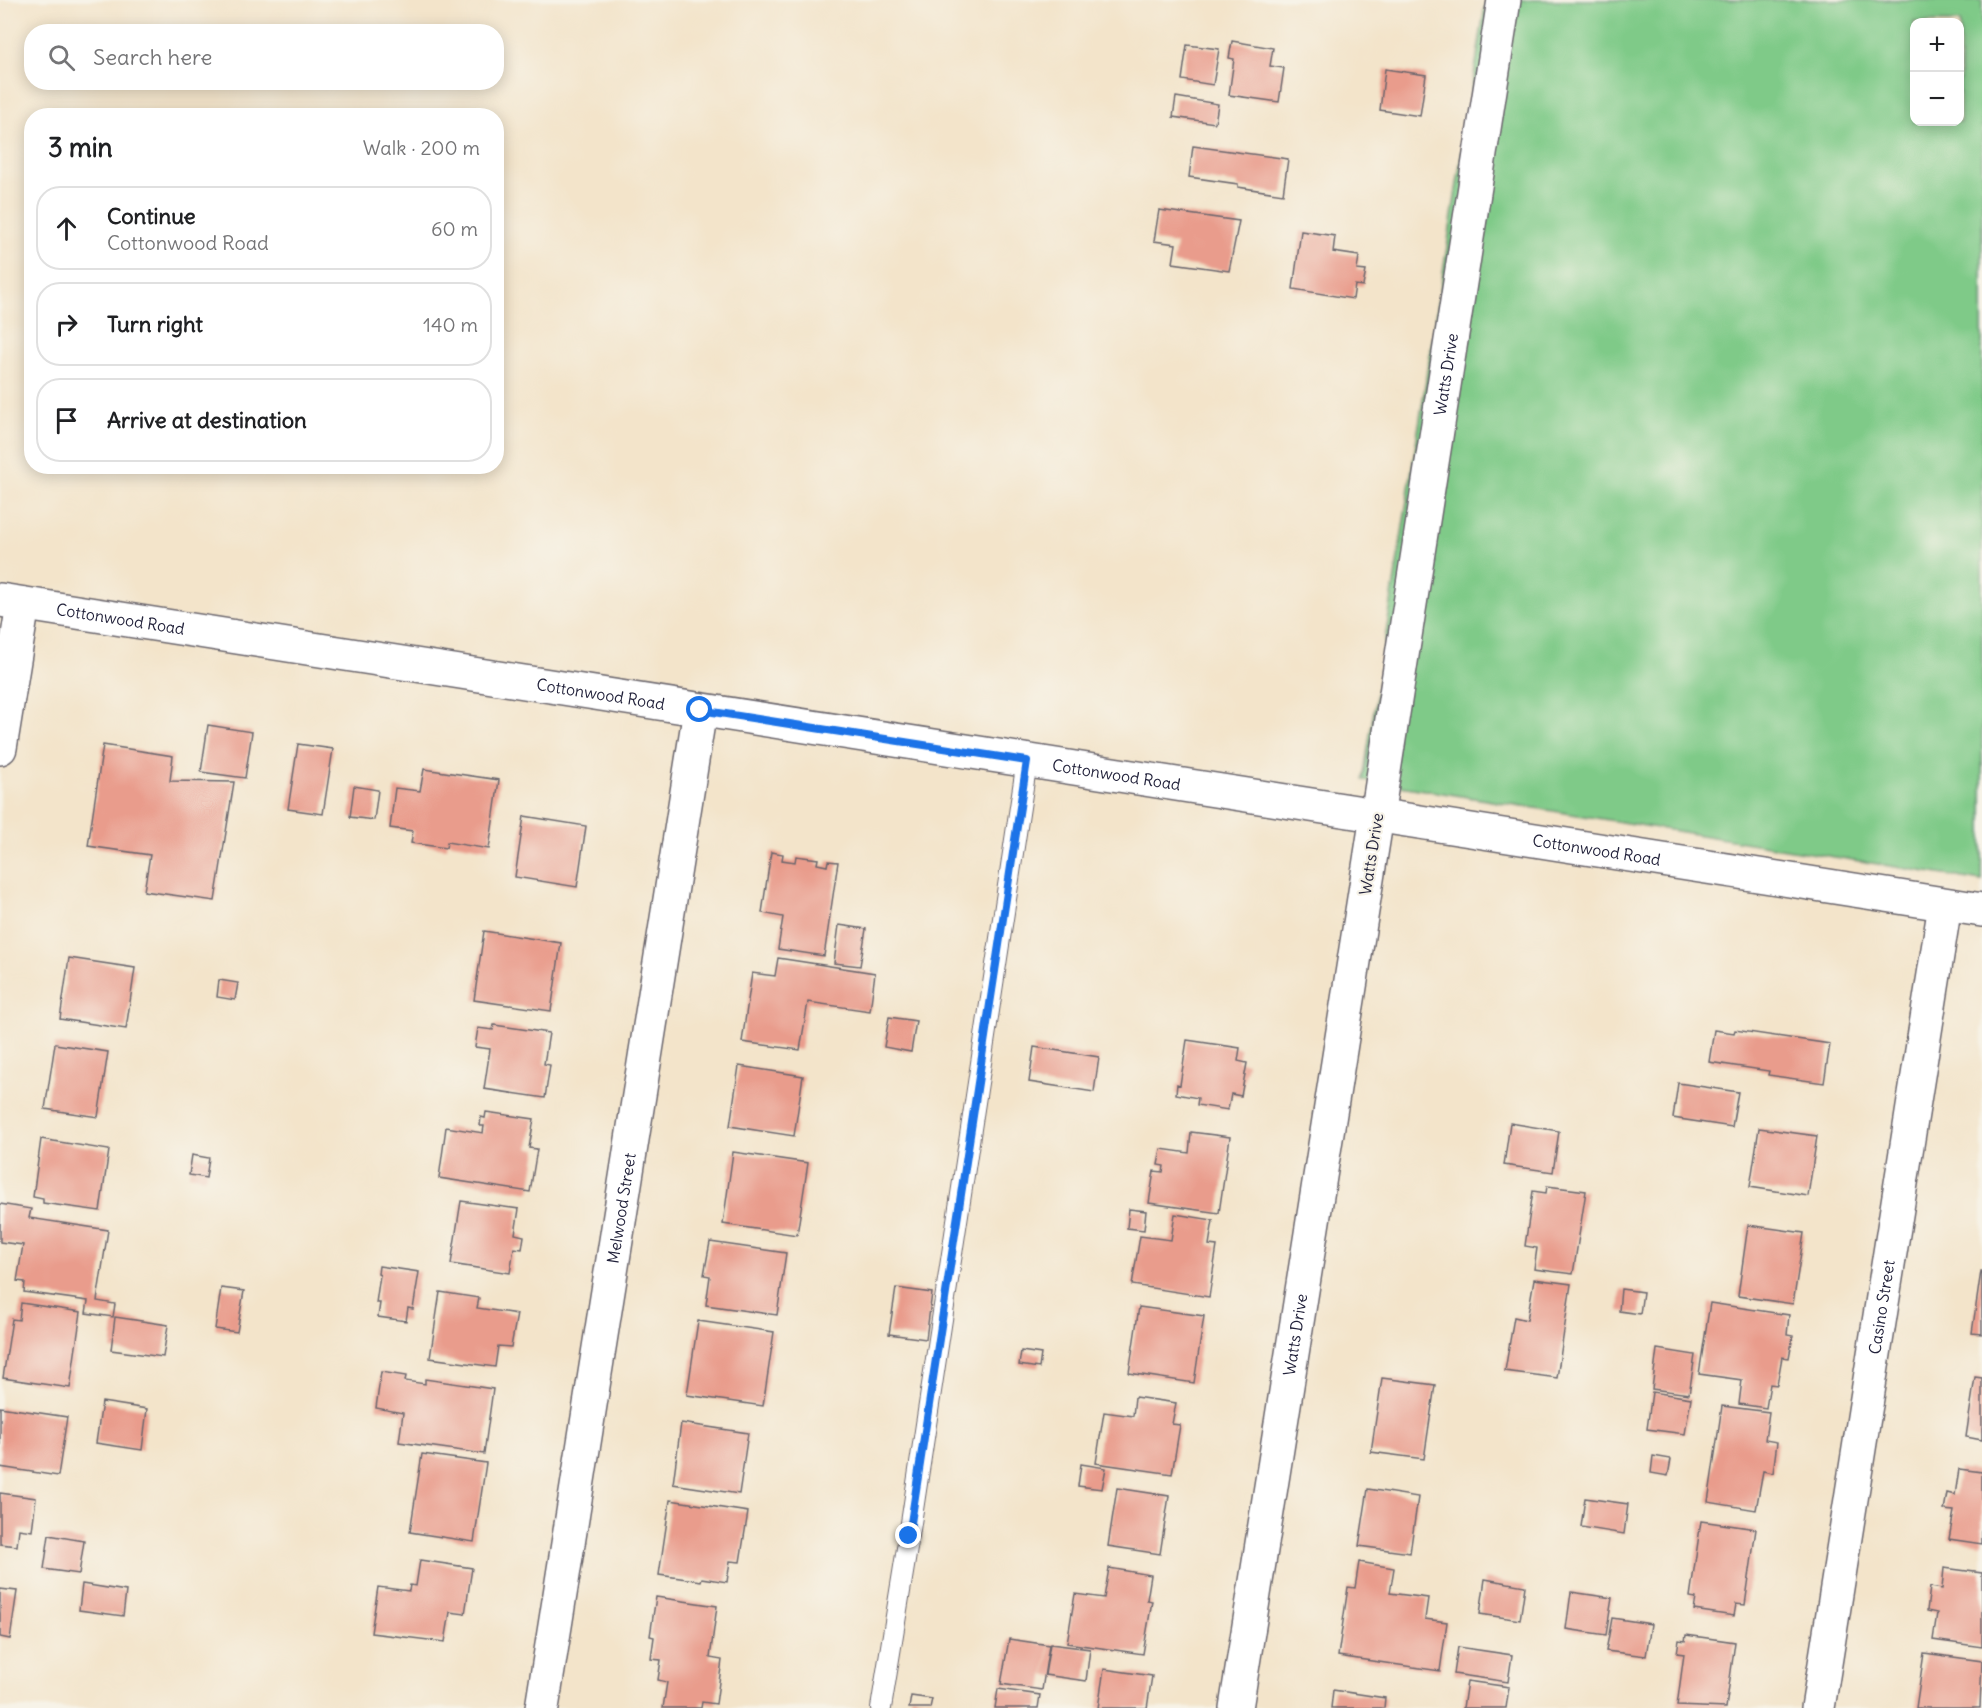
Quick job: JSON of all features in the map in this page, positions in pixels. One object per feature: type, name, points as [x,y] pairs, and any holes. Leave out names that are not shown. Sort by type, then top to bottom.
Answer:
[{"type":"street","name":"Watts Drive","points":[[1236,1708],[1504,0]]},
{"type":"street","name":"Cottonwood Road","points":[[11,602],[1982,910]]},
{"type":"street","points":[[0,748],[11,602]]},
{"type":"street","name":"Melwood Street","points":[[542,1708],[700,710]]},
{"type":"street","name":"Casino Street","points":[[1818,1708],[1945,905]]},
{"type":"lane","points":[[881,1708],[1027,761]]},
{"type":"green space","points":[[1486,0],[1982,0],[1982,881],[1363,780]]},
{"type":"building","points":[[1232,41],[1273,48],[1270,66],[1284,68],[1279,102],[1229,95],[1234,59],[1229,58]]},
{"type":"building","points":[[1187,45],[1219,49],[1213,85],[1182,80]]},
{"type":"building","points":[[1385,69],[1426,75],[1420,116],[1380,110]]},
{"type":"building","points":[[1176,97],[1218,104],[1215,123],[1173,117]]},
{"type":"building","points":[[1193,146],[1288,159],[1283,194],[1238,187],[1238,184],[1189,177]]},
{"type":"building","points":[[1159,210],[1239,221],[1229,271],[1173,263],[1176,244],[1154,241]]},
{"type":"building","points":[[1301,231],[1335,236],[1333,252],[1359,256],[1357,270],[1366,271],[1363,286],[1355,285],[1353,299],[1293,289]]},
{"type":"building","points":[[208,725],[252,732],[245,778],[201,772]]},
{"type":"building","points":[[298,744],[333,749],[323,814],[288,809]]},
{"type":"building","points":[[103,745],[173,756],[170,781],[234,782],[215,901],[144,891],[150,855],[88,846]]},
{"type":"building","points":[[424,769],[499,780],[489,849],[447,842],[446,848],[411,843],[413,831],[390,828],[395,788],[420,791]]},
{"type":"building","points":[[354,786],[378,790],[374,820],[350,817]]},
{"type":"building","points":[[524,816],[586,826],[577,887],[515,877]]},
{"type":"building","points":[[771,852],[783,854],[782,860],[795,862],[796,856],[818,859],[817,864],[827,866],[828,861],[838,862],[824,956],[778,949],[783,917],[762,913]]},
{"type":"building","points":[[839,925],[866,929],[860,966],[834,963]]},
{"type":"building","points":[[484,931],[561,943],[551,1011],[474,1000]]},
{"type":"building","points":[[69,958],[135,968],[126,1029],[60,1019]]},
{"type":"building","points":[[778,958],[875,973],[870,1011],[808,1002],[800,1050],[742,1042],[752,973],[775,976]]},
{"type":"building","points":[[219,980],[238,983],[235,1000],[217,997]]},
{"type":"building","points":[[889,1017],[916,1021],[911,1052],[884,1047]]},
{"type":"building","points":[[494,1025],[549,1033],[544,1064],[550,1065],[545,1098],[484,1089],[490,1049],[475,1047],[478,1028],[493,1030]]},
{"type":"building","points":[[1714,1030],[1734,1033],[1735,1030],[1830,1044],[1824,1083],[1768,1075],[1769,1071],[1709,1062]]},
{"type":"building","points":[[1187,1040],[1240,1048],[1238,1061],[1247,1063],[1241,1096],[1231,1094],[1228,1110],[1197,1105],[1198,1098],[1176,1094],[1177,1084],[1180,1085]]},
{"type":"building","points":[[55,1044],[108,1052],[98,1117],[45,1109]]},
{"type":"building","points":[[1034,1047],[1099,1057],[1094,1092],[1029,1082]]},
{"type":"building","points":[[739,1066],[803,1076],[794,1136],[730,1126]]},
{"type":"building","points":[[1678,1083],[1738,1092],[1732,1127],[1673,1118]]},
{"type":"building","points":[[486,1112],[534,1119],[529,1148],[537,1149],[530,1192],[439,1178],[446,1127],[483,1133],[484,1126],[480,1126],[481,1117],[485,1118]]},
{"type":"building","points":[[1510,1123],[1559,1131],[1553,1172],[1504,1165]]},
{"type":"building","points":[[1759,1128],[1817,1136],[1808,1196],[1750,1187]]},
{"type":"building","points":[[1191,1132],[1230,1137],[1219,1213],[1149,1203],[1154,1171],[1163,1172],[1164,1166],[1158,1165],[1161,1149],[1189,1153]]},
{"type":"building","points":[[41,1139],[109,1150],[100,1211],[43,1203],[43,1199],[33,1197]]},
{"type":"building","points":[[733,1152],[808,1163],[797,1235],[723,1224]]},
{"type":"building","points":[[192,1155],[209,1158],[206,1178],[189,1175]]},
{"type":"building","points":[[1547,1186],[1586,1191],[1573,1274],[1534,1269],[1537,1248],[1525,1246],[1533,1191],[1546,1193]]},
{"type":"building","points":[[461,1201],[519,1209],[515,1234],[524,1236],[522,1249],[514,1248],[510,1273],[451,1264]]},
{"type":"building","points":[[0,1204],[31,1209],[29,1218],[108,1230],[97,1301],[115,1304],[113,1317],[86,1313],[88,1301],[24,1292],[25,1282],[17,1281],[23,1245],[0,1242]]},
{"type":"building","points":[[1129,1209],[1146,1211],[1144,1230],[1127,1228]]},
{"type":"building","points":[[1175,1214],[1213,1220],[1209,1245],[1217,1246],[1209,1297],[1132,1285],[1140,1236],[1171,1240]]},
{"type":"building","points":[[1748,1225],[1804,1233],[1793,1304],[1738,1296]]},
{"type":"building","points":[[710,1242],[786,1253],[777,1315],[706,1305],[710,1276],[704,1275]]},
{"type":"building","points":[[379,1266],[419,1272],[413,1309],[408,1308],[406,1321],[378,1317],[380,1303],[376,1303]]},
{"type":"building","points":[[1982,1271],[1982,1334],[1972,1333]]},
{"type":"building","points":[[1534,1279],[1571,1284],[1557,1378],[1505,1371],[1514,1317],[1527,1320]]},
{"type":"building","points":[[221,1288],[244,1291],[237,1332],[215,1329]]},
{"type":"building","points":[[896,1288],[932,1293],[926,1339],[889,1334]]},
{"type":"building","points":[[1621,1289],[1643,1292],[1640,1314],[1619,1311]]},
{"type":"building","points":[[440,1292],[479,1298],[477,1308],[517,1314],[511,1347],[498,1346],[495,1367],[430,1358]]},
{"type":"building","points":[[21,1303],[81,1312],[70,1388],[3,1378],[12,1319],[19,1320]]},
{"type":"building","points":[[1710,1303],[1789,1315],[1787,1335],[1793,1336],[1789,1358],[1782,1357],[1777,1385],[1770,1384],[1766,1408],[1739,1404],[1742,1380],[1699,1374]]},
{"type":"building","points":[[1139,1307],[1204,1316],[1194,1383],[1129,1373]]},
{"type":"building","points":[[115,1317],[168,1325],[163,1357],[111,1350]]},
{"type":"building","points":[[698,1321],[774,1332],[763,1406],[687,1395]]},
{"type":"building","points":[[1657,1349],[1695,1355],[1689,1394],[1652,1389]]},
{"type":"building","points":[[1021,1351],[1041,1354],[1039,1368],[1019,1365]]},
{"type":"building","points":[[381,1372],[406,1376],[405,1381],[425,1384],[425,1379],[493,1389],[484,1454],[399,1442],[403,1413],[376,1408]]},
{"type":"building","points":[[1975,1377],[1982,1378],[1982,1440],[1966,1437]]},
{"type":"building","points":[[1382,1378],[1435,1385],[1424,1459],[1371,1452]]},
{"type":"building","points":[[1652,1392],[1691,1398],[1685,1434],[1647,1429]]},
{"type":"building","points":[[1135,1397],[1176,1403],[1172,1424],[1180,1425],[1172,1474],[1096,1463],[1104,1412],[1133,1416]]},
{"type":"building","points":[[102,1402],[147,1409],[142,1450],[96,1443]]},
{"type":"building","points":[[1722,1406],[1769,1412],[1765,1440],[1777,1442],[1773,1473],[1763,1471],[1756,1510],[1708,1502]]},
{"type":"building","points":[[0,1407],[67,1417],[58,1476],[0,1467]]},
{"type":"building","points":[[681,1423],[748,1433],[739,1494],[673,1484]]},
{"type":"building","points":[[422,1454],[486,1463],[474,1542],[410,1532]]},
{"type":"building","points":[[1653,1456],[1671,1459],[1668,1476],[1651,1473]]},
{"type":"building","points":[[1081,1464],[1106,1468],[1102,1489],[1078,1486]]},
{"type":"building","points":[[1959,1469],[1982,1472],[1982,1544],[1949,1539],[1954,1511],[1944,1510],[1947,1493],[1955,1495]]},
{"type":"building","points":[[1117,1488],[1169,1496],[1160,1554],[1108,1546]]},
{"type":"building","points":[[1368,1489],[1418,1497],[1410,1553],[1359,1546]]},
{"type":"building","points":[[0,1493],[36,1498],[32,1531],[19,1529],[17,1546],[0,1544]]},
{"type":"building","points":[[1585,1498],[1628,1504],[1624,1534],[1581,1527]]},
{"type":"building","points":[[670,1500],[748,1512],[740,1562],[730,1561],[727,1582],[659,1575]]},
{"type":"building","points":[[1701,1521],[1756,1529],[1745,1605],[1736,1604],[1734,1616],[1694,1610],[1696,1598],[1690,1597]]},
{"type":"building","points":[[49,1535],[84,1541],[79,1574],[44,1569]]},
{"type":"building","points":[[420,1560],[472,1568],[465,1614],[450,1612],[445,1642],[371,1633],[378,1587],[409,1591],[410,1585],[416,1586]]},
{"type":"building","points":[[1359,1562],[1394,1568],[1390,1593],[1428,1598],[1425,1619],[1447,1622],[1440,1671],[1338,1656],[1348,1587],[1355,1588]]},
{"type":"building","points":[[1109,1568],[1151,1575],[1147,1600],[1152,1601],[1143,1654],[1067,1643],[1075,1594],[1104,1598]]},
{"type":"building","points":[[1944,1568],[1982,1573],[1982,1647],[1933,1640],[1937,1613],[1927,1611],[1930,1587],[1942,1589]]},
{"type":"building","points":[[1485,1579],[1525,1586],[1520,1620],[1480,1614]]},
{"type":"building","points":[[82,1584],[126,1591],[123,1616],[79,1610]]},
{"type":"building","points":[[0,1589],[17,1591],[10,1639],[0,1637]]},
{"type":"building","points":[[1571,1592],[1612,1598],[1606,1635],[1566,1629]]},
{"type":"building","points":[[656,1597],[717,1606],[710,1658],[722,1660],[716,1704],[702,1702],[701,1708],[663,1708],[667,1682],[658,1680],[661,1660],[651,1659],[654,1637],[650,1636]]},
{"type":"building","points":[[1612,1618],[1651,1624],[1646,1656],[1606,1651]]},
{"type":"building","points":[[1686,1635],[1735,1642],[1726,1708],[1677,1706],[1684,1654],[1677,1653],[1679,1640],[1685,1641]]},
{"type":"building","points":[[1009,1639],[1049,1645],[1042,1690],[1001,1684]]},
{"type":"building","points":[[1050,1644],[1090,1649],[1086,1681],[1045,1675]]},
{"type":"building","points":[[1458,1647],[1512,1655],[1508,1682],[1454,1674]]},
{"type":"building","points":[[1924,1653],[1982,1661],[1980,1708],[1916,1708]]},
{"type":"building","points":[[1104,1669],[1152,1676],[1147,1708],[1098,1708]]},
{"type":"building","points":[[1467,1681],[1509,1687],[1506,1708],[1463,1708]]},
{"type":"building","points":[[998,1689],[1040,1695],[1038,1708],[995,1708]]},
{"type":"building","points":[[1333,1690],[1385,1698],[1384,1708],[1331,1708]]},
{"type":"building","points":[[911,1696],[932,1699],[930,1708],[909,1708]]},
{"type":"route","points":[[700,710],[1027,761],[909,1536]]}]
